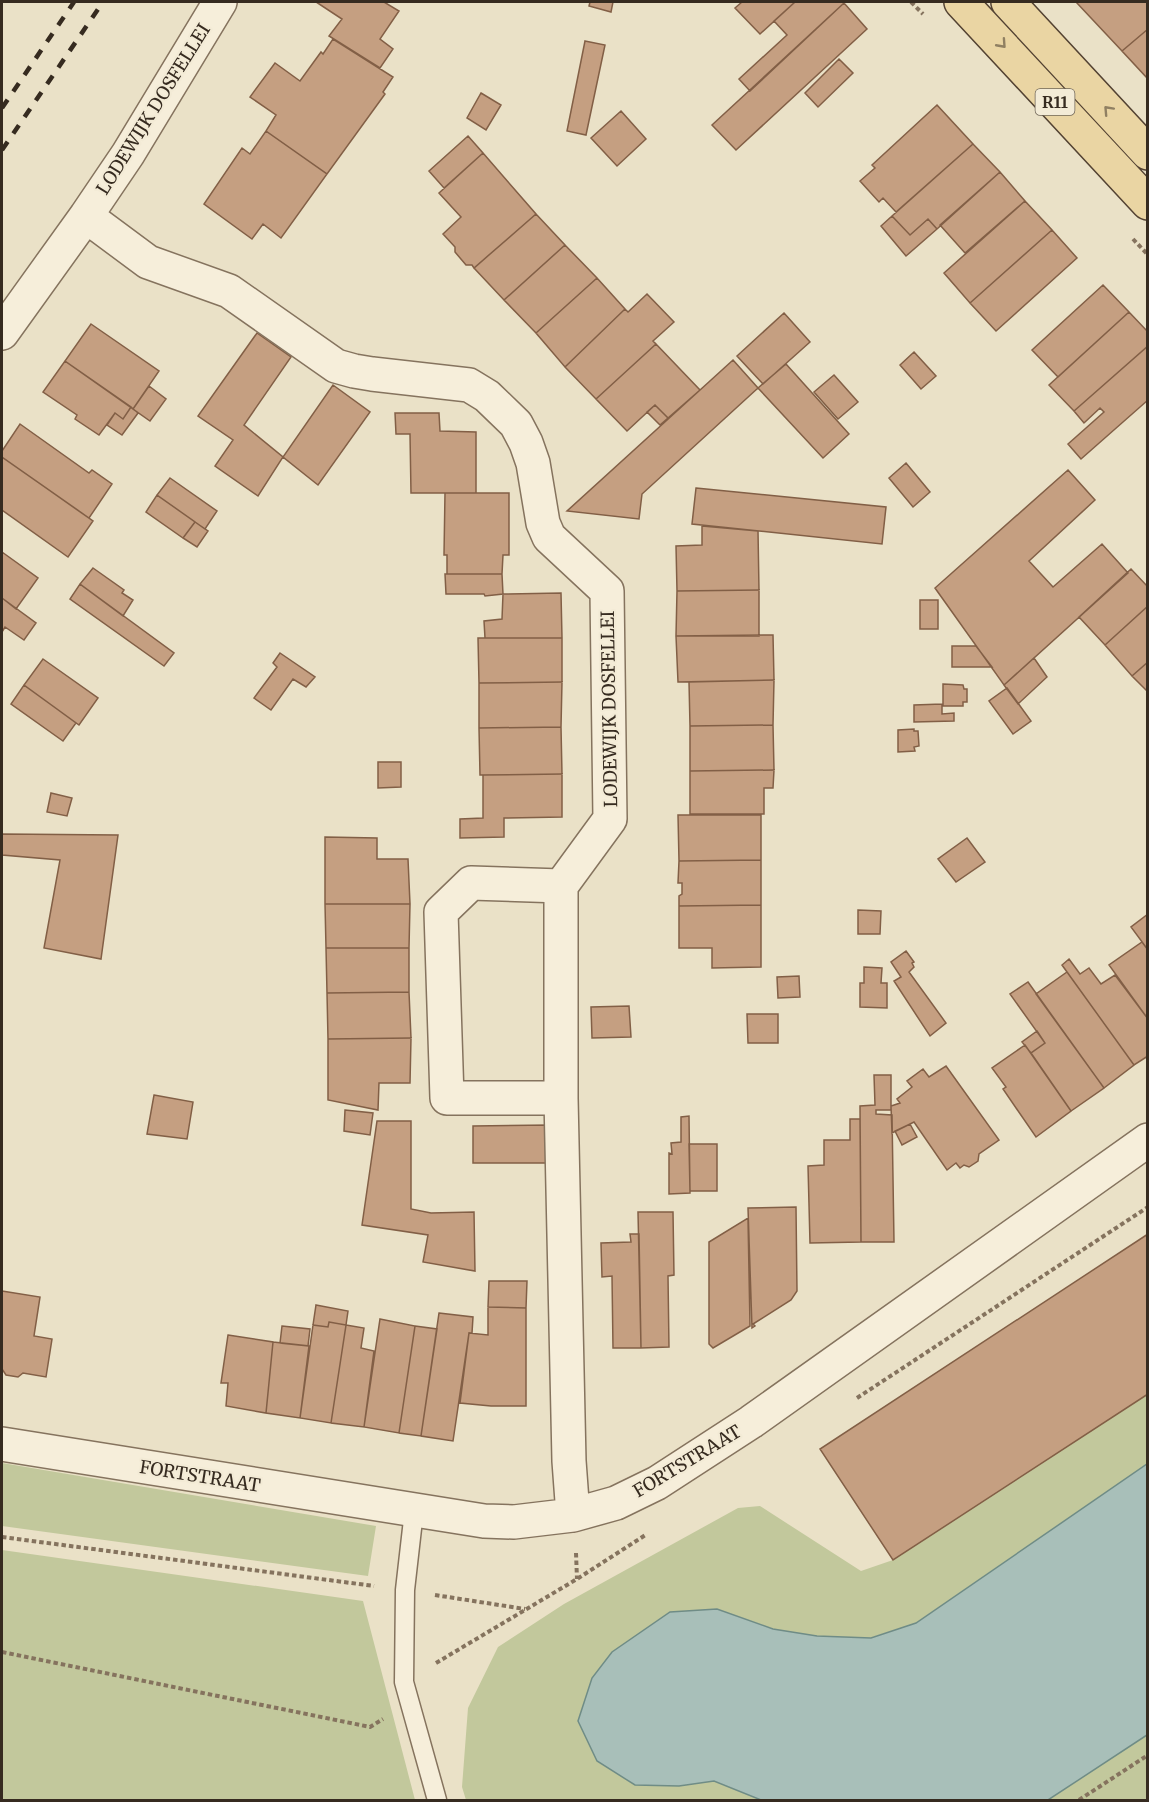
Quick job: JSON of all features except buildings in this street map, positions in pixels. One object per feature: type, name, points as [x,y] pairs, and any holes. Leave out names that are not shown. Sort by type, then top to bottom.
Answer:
[{"type":"main road","name":"R11","points":[[961,2],[1148,203]]},
{"type":"main road","name":"R11","points":[[1008,2],[1148,153]]},
{"type":"street","name":"LODEWIJK DOSFELLEI","points":[[2,333],[128,154],[220,2]]},
{"type":"street","name":"LODEWIJK DOSFELLEI","points":[[86,216],[148,262],[229,291],[336,366],[372,374],[469,385],[488,396],[516,424],[533,464],[543,523],[549,537],[607,591],[610,819],[561,886]]},
{"type":"street","points":[[561,1098],[447,1098],[441,912],[471,883],[561,886],[561,1098],[569,1461],[573,1515]]},
{"type":"street","name":"FORTSTRAAT","points":[[2,1444],[484,1521],[514,1522],[573,1515],[616,1503],[657,1483],[751,1422],[1148,1140]]},
{"type":"lane","points":[[414,1511],[405,1590],[404,1682],[436,1800]]},
{"type":"path","points":[[2,1538],[405,1590],[526,1609],[404,1682]]},
{"type":"path","points":[[2,1652],[370,1727],[410,1704]]},
{"type":"path","points":[[1079,1800],[1148,1755]]},
{"type":"green space","points":[[1147,1393],[1147,1464],[916,1623],[870,1638],[817,1636],[773,1629],[717,1609],[679,1786],[714,1781],[761,1800],[466,1800],[462,1787],[468,1708],[498,1647],[564,1604],[738,1508],[760,1506],[861,1571],[893,1560]]},
{"type":"green space","points":[[2,1463],[376,1526],[368,1576],[2,1526]]},
{"type":"green space","points":[[2,1550],[363,1601],[415,1800],[2,1800]]},
{"type":"green space","points":[[1147,1735],[1147,1800],[1048,1800]]},
{"type":"water","points":[[1147,1464],[1147,1735],[1048,1800],[761,1800],[714,1781],[679,1786],[635,1785],[597,1761],[578,1721],[592,1678],[612,1652],[670,1612],[717,1609],[773,1629],[817,1636],[871,1638],[916,1623]]},
{"type":"railway","points":[[2,108],[74,2]]},
{"type":"railway","points":[[2,150],[103,2]]}]
